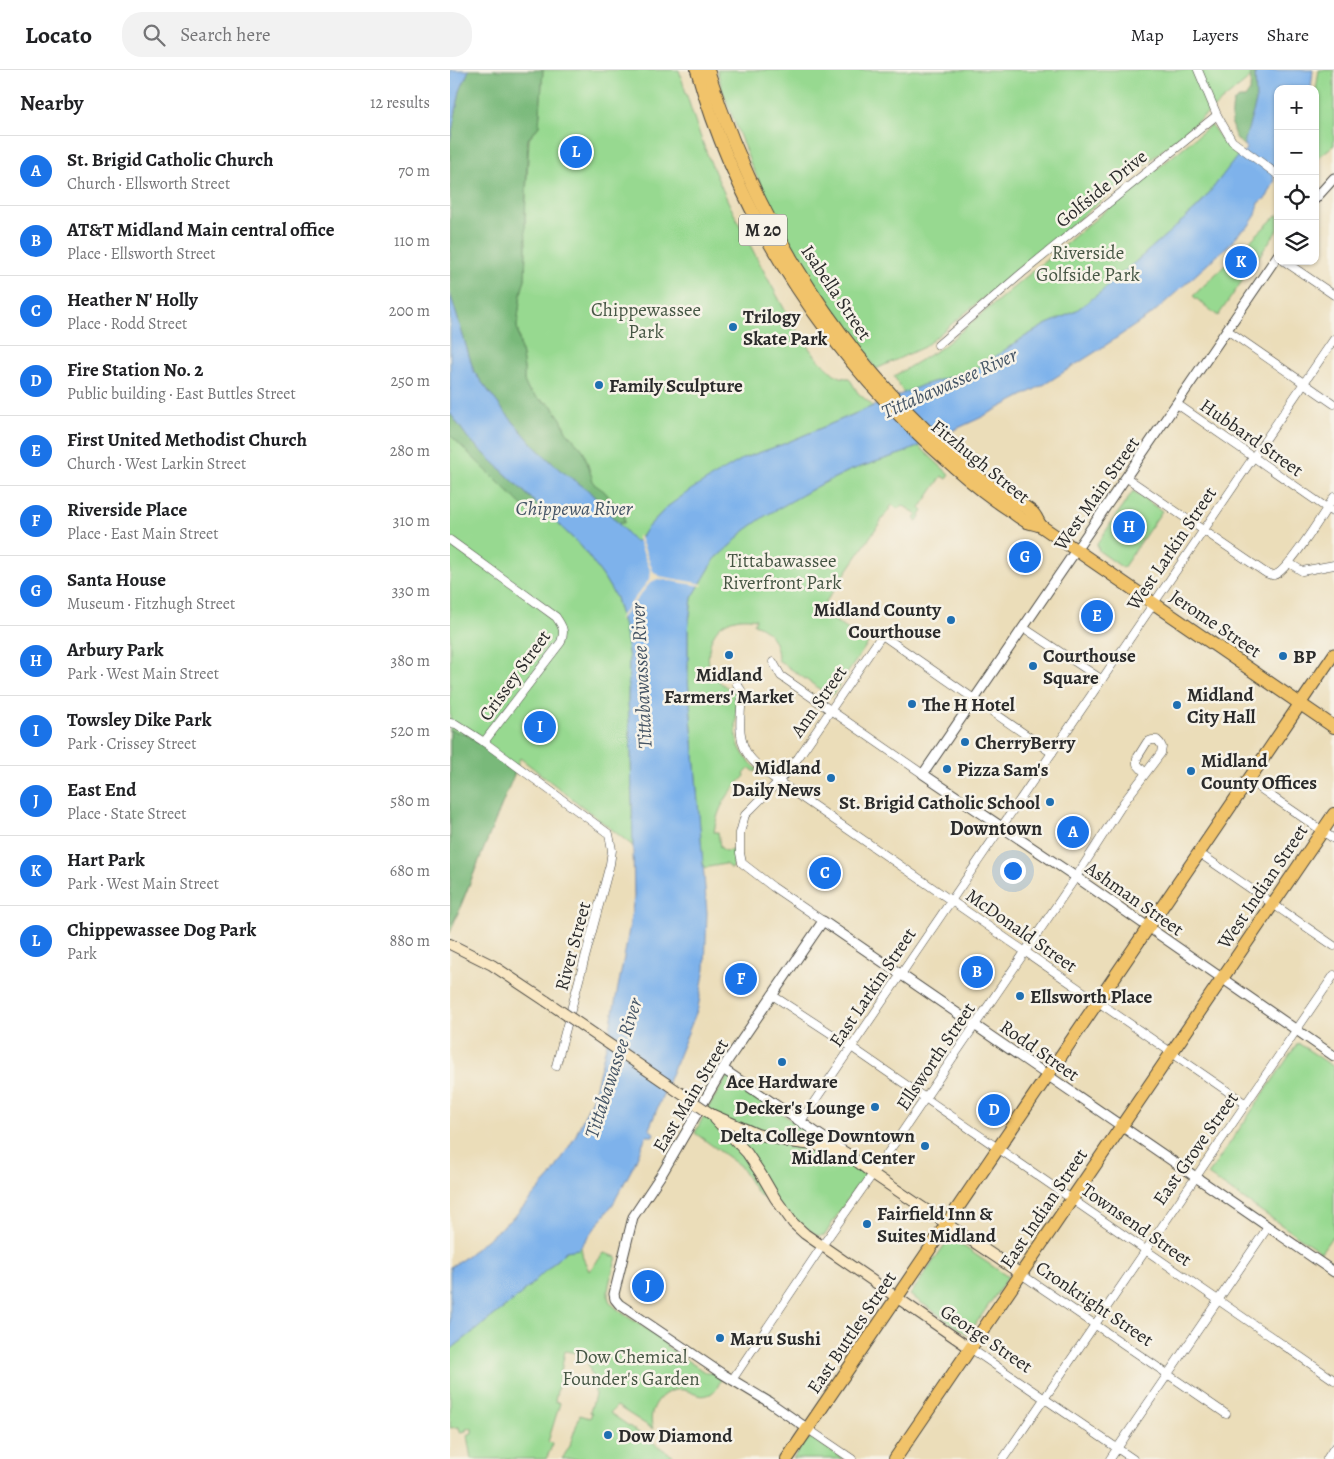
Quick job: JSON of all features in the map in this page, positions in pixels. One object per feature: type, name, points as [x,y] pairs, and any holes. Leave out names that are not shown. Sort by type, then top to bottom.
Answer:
[{"type":"highway","name":"Isabella Street","points":[[697,70],[726,154],[764,231],[808,304],[864,371]]},
{"type":"highway","name":"Isabella Street","points":[[708,70],[726,124],[743,165],[777,235],[817,301],[864,371]]},
{"type":"highway","name":"Fitzhugh Street","points":[[864,371],[900,416],[968,479],[1008,503],[1026,521],[1041,526],[1076,551]]},
{"type":"highway","name":"Jerome Street","points":[[1076,551],[1334,727]]},
{"type":"highway","name":"East Buttles Street","points":[[787,1459],[1300,704]]},
{"type":"highway","name":"West Indian Street","points":[[1222,978],[1334,814]]},
{"type":"highway","name":"East Indian Street","points":[[895,1459],[1222,978]]},
{"type":"main road","points":[[1300,704],[1334,654]]},
{"type":"main road","points":[[450,944],[492,965],[711,1114],[757,1134],[846,1153]]},
{"type":"main road","name":"George Street","points":[[711,1114],[747,1153],[775,1198],[793,1223],[805,1234],[970,1348]]},
{"type":"main road","name":"Cronkright Street","points":[[846,1153],[1021,1274]]},
{"type":"street","points":[[1198,70],[1217,115],[1232,141],[1274,172]]},
{"type":"street","name":"Golfside Drive","points":[[938,345],[1022,272],[1217,115]]},
{"type":"street","points":[[1319,196],[1333,182]]},
{"type":"street","name":"West Main Street","points":[[923,774],[1274,264]]},
{"type":"street","points":[[1291,265],[1334,295]]},
{"type":"street","points":[[1227,330],[1334,404]]},
{"type":"street","name":"West Larkin Street","points":[[1002,826],[1334,339]]},
{"type":"street","name":"Hubbard Street","points":[[1177,404],[1334,513]]},
{"type":"street","points":[[1127,478],[1263,571],[1274,575],[1289,563],[1334,497]]},
{"type":"street","name":"Crissey Street","points":[[450,540],[556,617],[562,625],[564,634],[561,642],[484,742]]},
{"type":"street","points":[[1289,563],[1302,571],[1334,565]]},
{"type":"street","points":[[1024,628],[1101,680]]},
{"type":"street","name":"Ann Street","points":[[739,846],[745,815],[778,782],[808,744],[882,636],[974,699]]},
{"type":"street","name":"Ashman Street","points":[[773,662],[780,676],[1002,826],[1334,1056]]},
{"type":"street","name":"McDonald Street","points":[[737,684],[742,694],[742,745],[749,756],[778,782],[1246,1104]]},
{"type":"street","points":[[974,699],[1052,753]]},
{"type":"street","points":[[450,723],[456,724],[484,742]]},
{"type":"street","name":"River Street","points":[[484,742],[609,834],[612,850],[610,864],[556,1066]]},
{"type":"street","name":"Ellsworth Street","points":[[732,1380],[1076,877],[1124,802],[1146,773]]},
{"type":"street","points":[[1248,780],[1334,838]]},
{"type":"street","name":"East Larkin Street","points":[[801,1121],[1002,826]]},
{"type":"street","name":"Rodd Street","points":[[739,846],[742,863],[765,881],[1334,1272]]},
{"type":"street","points":[[1199,853],[1334,946]]},
{"type":"street","name":"East Main Street","points":[[732,1380],[619,1304],[614,1294],[633,1217],[663,1172],[723,1069],[823,921]]},
{"type":"street","name":"East Grove Street","points":[[1002,1459],[1334,975]]},
{"type":"street","name":"Townsend Street","points":[[772,995],[926,1098],[1334,1380]]},
{"type":"street","points":[[723,1069],[846,1153]]},
{"type":"street","points":[[1110,1459],[1268,1227]]},
{"type":"street","name":"Cronkright Street","points":[[1021,1274],[1226,1414]]},
{"type":"street","name":"George Street","points":[[970,1348],[1133,1459]]},
{"type":"street","points":[[732,1380],[769,1402],[852,1459]]},
{"type":"street","points":[[1326,1459],[1334,1448]]},
{"type":"green space","points":[[469,70],[543,70],[539,126],[528,139],[525,279],[521,293],[517,326],[524,369],[524,381],[528,390],[539,399],[551,405],[561,419],[566,431],[583,450],[594,484],[604,491],[624,515],[624,523],[618,523],[588,490],[560,470],[536,448],[503,410],[474,372],[450,293],[450,141],[460,91]]},
{"type":"green space","name":"Chippewassee Park","points":[[543,70],[679,70],[711,164],[741,228],[789,316],[804,341],[822,363],[836,375],[849,378],[858,393],[873,406],[781,445],[744,458],[667,507],[635,542],[618,523],[624,522],[624,515],[604,491],[594,485],[583,450],[566,431],[561,419],[551,405],[539,399],[528,390],[524,381],[524,368],[517,326],[521,293],[525,279],[525,217],[529,139],[539,126]]},
{"type":"green space","points":[[717,70],[1251,70],[1251,77],[924,347],[876,369],[817,289],[786,233],[751,165],[722,89]]},
{"type":"green space","points":[[1251,70],[1255,70],[1256,102],[1245,143],[1246,147],[1240,143],[1234,133],[1232,116],[1233,102],[1239,98],[1245,98],[1250,91]]},
{"type":"green space","points":[[1319,70],[1334,70],[1334,145],[1319,157],[1319,85],[1317,85]]},
{"type":"green space","name":"Riverside Golfside Park","points":[[1211,125],[1225,144],[1238,156],[1199,206],[1101,292],[1074,312],[1045,325],[1021,339],[977,369],[923,385],[904,394],[894,376],[941,348]]},
{"type":"green space","points":[[1274,218],[1274,235],[1218,316],[1193,296]]},
{"type":"green space","points":[[450,413],[468,438],[581,546],[616,598],[624,627],[629,658],[628,701],[633,846],[520,758],[450,933]]},
{"type":"green space","points":[[450,413],[468,438],[543,510],[536,519],[450,435]]},
{"type":"green space","name":"Tittabawassee Riverfront Park","points":[[919,446],[950,475],[947,479],[942,476],[920,508],[923,511],[917,521],[914,519],[917,514],[902,505],[898,509],[892,505],[825,603],[830,608],[826,615],[868,643],[831,697],[778,660],[775,643],[765,630],[754,624],[756,619],[739,618],[731,620],[714,634],[709,650],[708,659],[710,667],[712,673],[725,686],[730,689],[733,685],[737,686],[736,729],[738,743],[744,756],[757,769],[755,772],[750,768],[744,774],[745,776],[724,801],[716,823],[714,832],[718,832],[720,847],[725,851],[736,850],[736,858],[732,869],[725,864],[703,868],[688,679],[688,630],[692,598],[715,559],[744,531],[764,516],[851,470]]},
{"type":"green space","points":[[1133,491],[1162,511],[1123,568],[1099,551],[1097,544]]},
{"type":"green space","points":[[450,730],[470,737],[516,770],[455,919],[450,925]]},
{"type":"green space","points":[[1298,1043],[1334,1067],[1334,1234],[1321,1252],[1208,1175]]},
{"type":"green space","points":[[728,1076],[864,1171],[865,1176],[855,1188],[825,1235],[818,1236],[757,1193],[740,1166],[695,1133],[706,1111]]},
{"type":"green space","points":[[950,1237],[1008,1277],[968,1335],[910,1295]]},
{"type":"green space","name":"Dow Chemical Founder's Garden","points":[[581,1247],[583,1258],[589,1271],[604,1253],[617,1257],[608,1291],[609,1300],[612,1304],[664,1340],[666,1346],[706,1373],[713,1373],[721,1379],[718,1386],[710,1394],[706,1395],[680,1390],[665,1394],[653,1409],[651,1418],[653,1429],[617,1406],[610,1413],[677,1459],[562,1459],[571,1444],[580,1415],[590,1418],[595,1395],[595,1388],[585,1352],[565,1351],[555,1401],[560,1403],[548,1442],[552,1443],[546,1459],[471,1459],[467,1435],[472,1433],[472,1428],[460,1432],[459,1427],[450,1428],[450,1350],[519,1296],[566,1251]]},
{"type":"green space","points":[[813,1438],[843,1459],[793,1459],[806,1440]]},
{"type":"water","points":[[450,70],[469,70],[460,91],[450,141]]},
{"type":"water","points":[[1255,70],[1313,70],[1311,85],[1274,85],[1274,182],[1267,197],[1259,203],[1256,215],[1248,227],[1241,231],[1230,244],[1152,314],[1045,384],[980,418],[906,452],[851,470],[820,485],[765,516],[744,531],[715,559],[692,598],[688,630],[688,679],[707,913],[705,968],[698,1008],[649,1129],[654,1133],[653,1136],[646,1136],[634,1165],[613,1204],[579,1249],[566,1251],[519,1296],[450,1350],[450,1267],[463,1259],[515,1216],[551,1176],[575,1137],[594,1094],[608,1038],[634,898],[628,701],[629,658],[624,627],[616,598],[581,546],[468,438],[450,413],[450,293],[474,372],[503,410],[536,448],[560,470],[588,490],[635,542],[667,507],[692,489],[744,458],[781,445],[923,385],[977,369],[1021,339],[1045,325],[1074,312],[1101,292],[1199,206],[1239,154],[1242,154],[1246,149],[1244,143],[1256,102]]},
{"type":"pier","points":[[639,535],[653,571],[659,576],[703,584],[702,586],[658,579],[651,582],[619,621],[619,618],[649,580],[651,572],[637,537]]},
{"type":"place","name":"Chippewassee Dog Park","points":[[576,152]]},
{"type":"place","name":"Hart Park","points":[[1241,262]]},
{"type":"place","name":"Trilogy Skate Park","points":[[733,327]]},
{"type":"place","name":"Family Sculpture","points":[[599,385]]},
{"type":"place","name":"Arbury Park","points":[[1129,527]]},
{"type":"place","name":"Santa House","points":[[1025,557]]},
{"type":"place","name":"First United Methodist Church","points":[[1097,616]]},
{"type":"place","name":"Midland County Courthouse","points":[[951,620]]},
{"type":"place","name":"Midland Farmers' Market","points":[[729,655]]},
{"type":"place","name":"BP","points":[[1283,656]]},
{"type":"place","name":"Courthouse Square","points":[[1033,666]]},
{"type":"place","name":"The H Hotel","points":[[912,704]]},
{"type":"place","name":"Midland City Hall","points":[[1177,705]]},
{"type":"place","name":"Towsley Dike Park","points":[[540,727]]},
{"type":"place","name":"CherryBerry","points":[[965,742]]},
{"type":"place","name":"Pizza Sam's","points":[[947,769]]},
{"type":"place","name":"Midland County Offices","points":[[1191,771]]},
{"type":"place","name":"Midland Daily News","points":[[831,778]]},
{"type":"place","name":"St. Brigid Catholic School","points":[[1050,802]]},
{"type":"place","name":"St. Brigid Catholic Church","points":[[1073,832]]},
{"type":"place","name":"Heather N' Holly","points":[[825,873]]},
{"type":"place","name":"AT&T Midland Main central office","points":[[977,972]]},
{"type":"place","name":"Riverside Place","points":[[741,979]]},
{"type":"place","name":"Ellsworth Place","points":[[1020,996]]},
{"type":"place","name":"Ace Hardware","points":[[782,1062]]},
{"type":"place","name":"Decker's Lounge","points":[[875,1107]]},
{"type":"place","name":"Fire Station No. 2","points":[[994,1110]]},
{"type":"place","name":"Delta College Downtown Midland Center","points":[[925,1146]]},
{"type":"place","name":"Fairfield Inn & Suites Midland","points":[[867,1224]]},
{"type":"place","name":"East End","points":[[648,1286]]},
{"type":"place","name":"Maru Sushi","points":[[720,1338]]},
{"type":"place","name":"Dow Diamond","points":[[608,1435]]},
{"type":"district","name":"Downtown","points":[[996,828]]},
{"type":"water label","name":"Tittabawassee River","points":[[949,383]]},
{"type":"water label","name":"Chippewa River","points":[[574,508]]},
{"type":"water label","name":"Tittabawassee River","points":[[641,676]]},
{"type":"water label","name":"Tittabawassee River","points":[[613,1068]]}]
